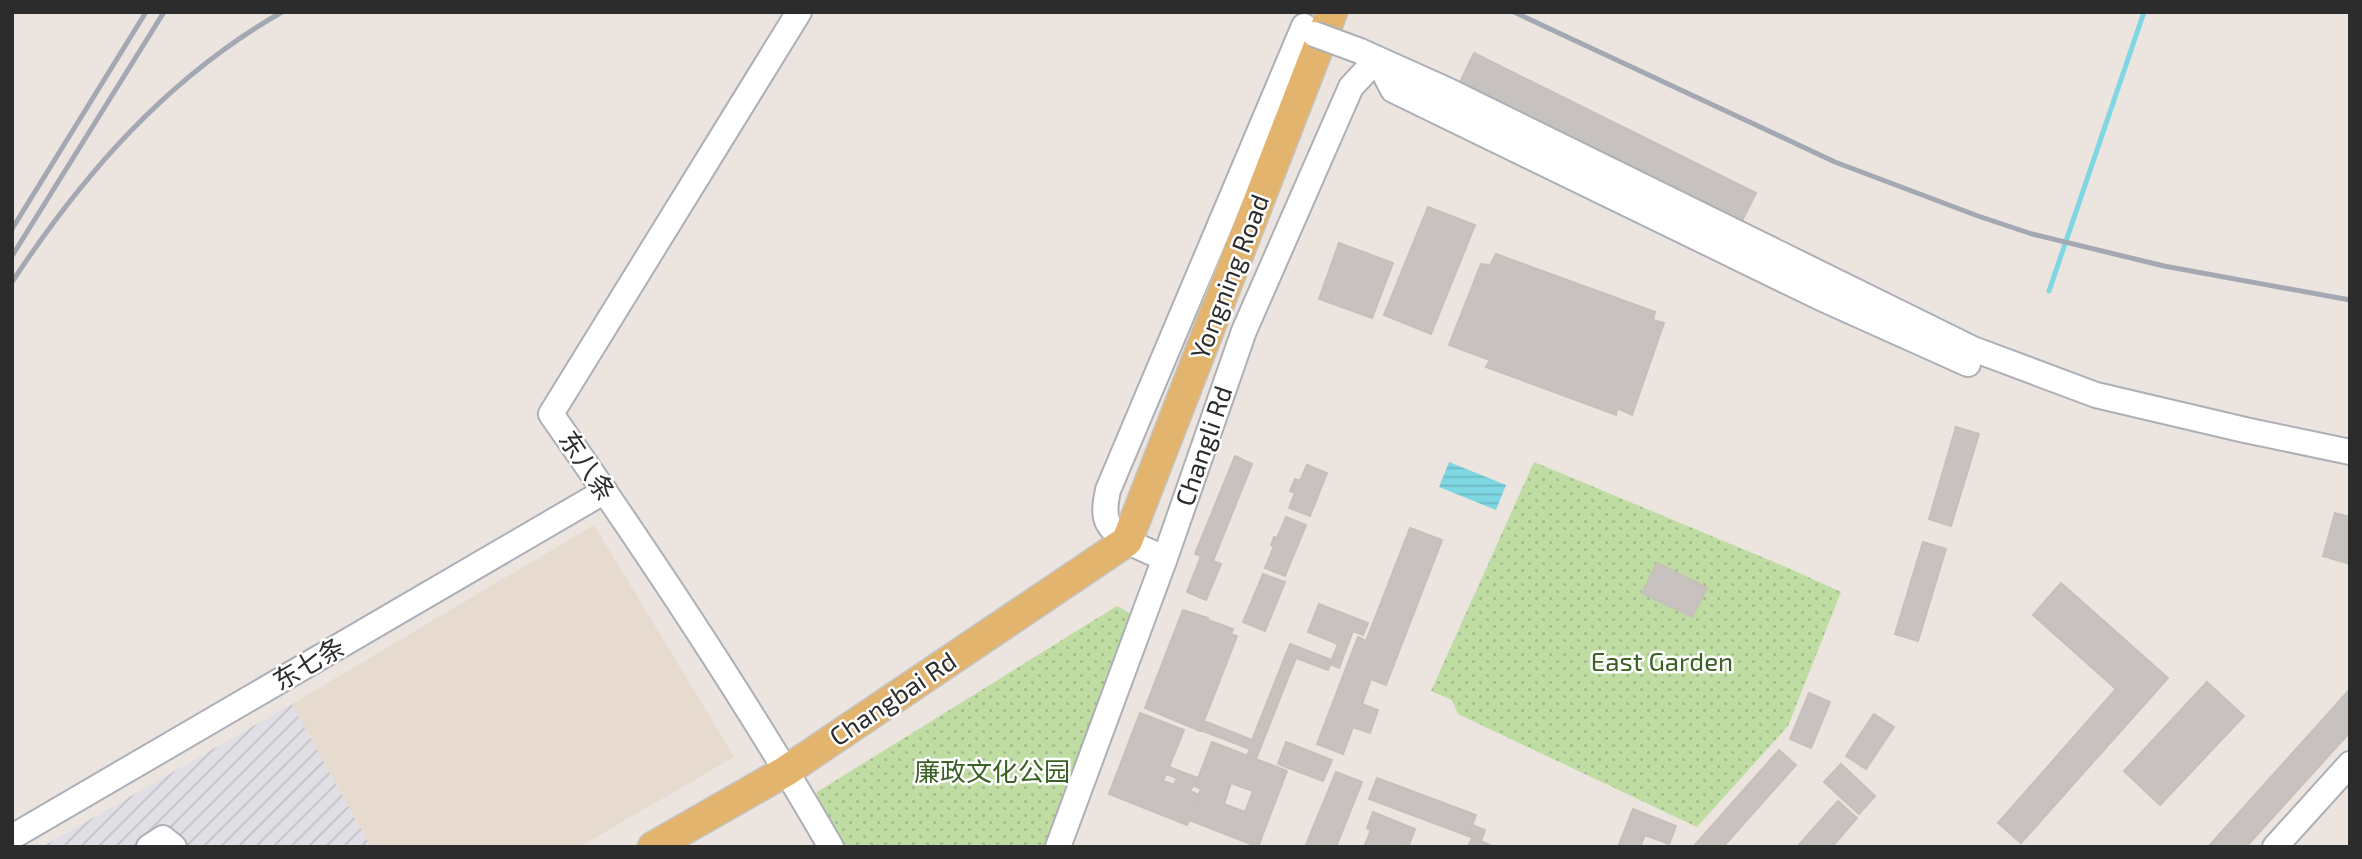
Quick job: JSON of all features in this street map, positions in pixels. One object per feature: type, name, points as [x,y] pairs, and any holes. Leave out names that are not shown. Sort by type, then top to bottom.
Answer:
[{"type":"main road","name":"Yongning Road","points":[[1128,541],[1311,21]]},
{"type":"main road","name":"Changbai Rd","points":[[653,847],[786,771],[1128,541]]},
{"type":"street","name":"东八条","points":[[799,12],[551,414],[605,491],[786,771],[831,847]]},
{"type":"street","points":[[1311,21],[1369,55],[1472,102],[1973,349],[2096,394],[2350,452]]},
{"type":"street","points":[[1369,55],[1393,90],[1821,298],[1972,366],[2023,385],[2067,397],[2350,463]]},
{"type":"street","name":"Changli Rd","points":[[1058,847],[1165,558],[1244,331],[1351,87],[1369,55]]},
{"type":"street","name":"东七条","points":[[12,837],[605,491]]},
{"type":"street","points":[[1128,541],[1165,558]]},
{"type":"street","points":[[2275,847],[2350,764]]},
{"type":"street","points":[[149,847],[163,838],[174,847]]},
{"type":"shaded area","points":[[594,525],[734,757],[579,847],[371,847],[292,704]]},
{"type":"shaded area","points":[[292,704],[371,847],[42,847]]},
{"type":"green space","name":"East Garden","points":[[1534,462],[1841,592],[1788,726],[1697,827],[1458,714],[1452,700],[1431,691]]},
{"type":"green space","name":"廉政文化公园","points":[[1117,606],[1131,614],[1044,847],[839,847],[816,807],[817,792]]},
{"type":"water","points":[[1449,462],[1506,485],[1496,510],[1439,487]]},
{"type":"building","points":[[1474,53],[1756,193],[1731,243],[1450,103]]},
{"type":"building","points":[[1428,207],[1475,225],[1431,334],[1384,315]]},
{"type":"building","points":[[1339,243],[1393,263],[1372,318],[1319,299]]},
{"type":"building","points":[[1496,254],[1655,312],[1653,320],[1664,323],[1632,415],[1617,408],[1616,415],[1486,367],[1490,360],[1449,345],[1481,264],[1490,265]]},
{"type":"building","points":[[1956,427],[1979,434],[1951,526],[1929,519]]},
{"type":"building","points":[[1235,456],[1252,464],[1213,561],[1221,564],[1206,600],[1187,592],[1201,556],[1195,554]]},
{"type":"building","points":[[1307,465],[1327,473],[1310,516],[1289,508],[1295,493],[1290,491],[1295,479],[1300,481]]},
{"type":"building","points":[[2335,513],[2350,517],[2350,564],[2323,556]]},
{"type":"building","points":[[1286,517],[1306,525],[1285,576],[1265,568],[1274,546],[1271,545],[1274,537],[1277,538]]},
{"type":"building","points":[[1410,528],[1442,540],[1386,685],[1371,679],[1362,704],[1378,710],[1370,733],[1353,727],[1343,754],[1317,744],[1358,637],[1366,641]]},
{"type":"building","points":[[1923,542],[1946,549],[1918,641],[1895,634]]},
{"type":"building","points":[[1657,563],[1707,588],[1692,617],[1642,593]]},
{"type":"building","points":[[1263,574],[1285,582],[1265,631],[1243,622]]},
{"type":"building","points":[[2061,583],[2168,678],[2021,843],[1998,823],[2116,689],[2033,615]]},
{"type":"building","points":[[1319,604],[1368,623],[1363,635],[1353,631],[1339,668],[1330,664],[1338,644],[1308,632]]},
{"type":"building","points":[[1183,610],[1233,629],[1231,634],[1237,636],[1200,731],[1145,708]]},
{"type":"building","points":[[1290,644],[1332,660],[1328,670],[1296,658],[1256,759],[1247,756],[1250,749],[1200,730],[1204,721],[1252,740]]},
{"type":"building","points":[[2207,682],[2244,716],[2160,805],[2124,771]]},
{"type":"building","points":[[2350,689],[2350,732],[2246,847],[2208,847]]},
{"type":"building","points":[[1809,693],[1830,702],[1811,748],[1790,739]]},
{"type":"building","points":[[1140,713],[1184,730],[1169,767],[1198,778],[1190,791],[1199,795],[1187,825],[1109,794]],"holes":[[[1166,774],[1177,778],[1174,785],[1163,781]]]},
{"type":"building","points":[[1874,714],[1894,727],[1866,769],[1846,756]]},
{"type":"building","points":[[1212,742],[1287,771],[1258,847],[1189,820],[1201,789],[1195,786]],"holes":[[[1231,783],[1253,791],[1245,812],[1224,804]]]},
{"type":"building","points":[[1286,742],[1332,760],[1323,781],[1278,764]]},
{"type":"building","points":[[1779,750],[1796,765],[1723,847],[1693,847]]},
{"type":"building","points":[[1841,764],[1875,796],[1859,814],[1824,782]]},
{"type":"building","points":[[1336,772],[1362,782],[1336,847],[1305,847]]},
{"type":"building","points":[[1377,778],[1476,815],[1468,836],[1369,799]]},
{"type":"building","points":[[1838,801],[1857,818],[1832,847],[1797,847]]},
{"type":"building","points":[[1633,809],[1676,826],[1669,844],[1645,835],[1640,847],[1618,847]]},
{"type":"building","points":[[1373,812],[1415,829],[1409,845],[1404,843],[1403,847],[1364,847],[1371,830],[1367,828]]},
{"type":"building","points":[[1472,825],[1485,830],[1481,841],[1468,836]]},
{"type":"building","points":[[1472,838],[1481,841],[1494,847],[1468,847]]},
{"type":"waterway","points":[[2049,291],[2144,12]]},
{"type":"railway","points":[[12,229],[146,12]]},
{"type":"railway","points":[[12,256],[164,12]]},
{"type":"railway","points":[[12,282],[69,203],[131,130],[202,66],[282,12]]},
{"type":"railway","points":[[1514,12],[1835,162],[1978,216],[2032,234],[2164,266],[2350,300]]}]
